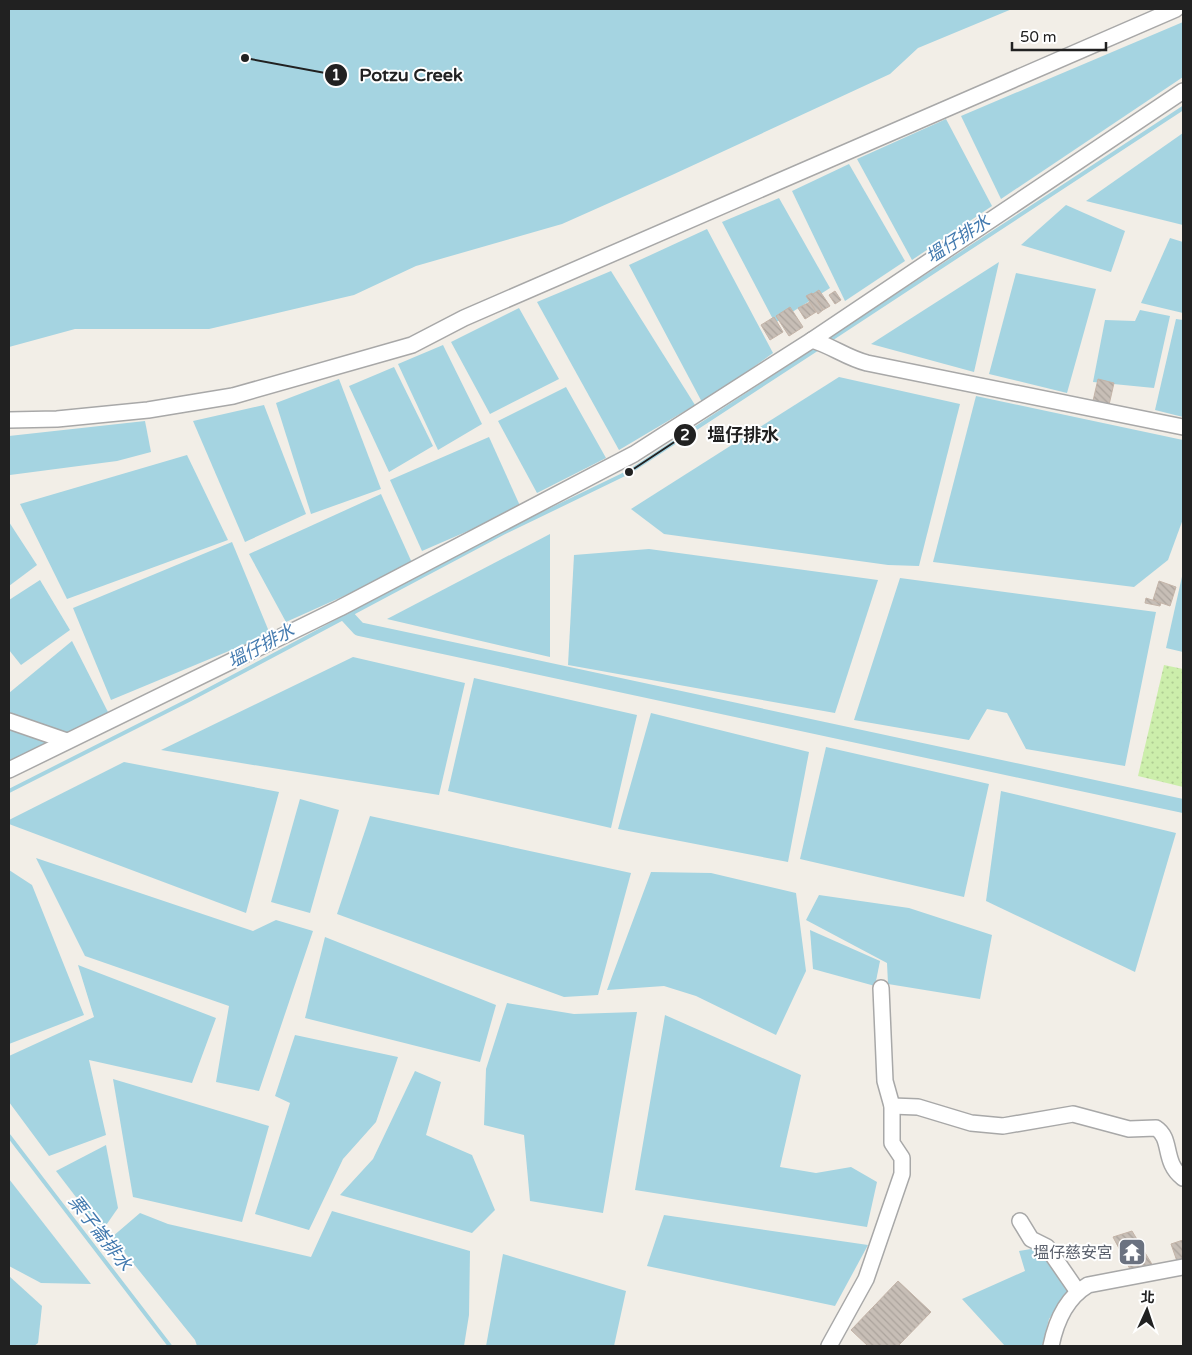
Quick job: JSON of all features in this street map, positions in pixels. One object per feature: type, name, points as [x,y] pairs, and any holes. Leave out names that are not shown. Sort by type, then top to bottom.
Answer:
[{"type":"street","points":[[9,420],[57,419],[139,411],[233,396],[412,346],[464,318],[1176,9]]},
{"type":"street","points":[[9,770],[340,608],[605,471],[812,340],[1183,91]]},
{"type":"street","points":[[812,340],[829,345],[850,359],[867,363],[1183,427]]},
{"type":"street","points":[[9,720],[67,741]]},
{"type":"street","points":[[829,1346],[866,1279],[902,1174],[902,1158],[892,1143],[892,1106],[885,1081],[881,988]]},
{"type":"street","points":[[892,1106],[918,1107],[971,1122],[1003,1126],[1073,1114],[1129,1129],[1156,1128],[1164,1136],[1174,1172],[1183,1178]]},
{"type":"street","points":[[1020,1221],[1031,1239],[1047,1247],[1078,1292]]},
{"type":"street","points":[[1051,1346],[1063,1309],[1078,1292],[1088,1286],[1156,1270],[1183,1267]]},
{"type":"green space","points":[[1164,665],[1183,669],[1183,787],[1138,776]]},
{"type":"water","points":[[9,9],[1012,9],[918,48],[890,74],[562,224],[416,266],[354,295],[209,329],[75,329],[9,347]]},
{"type":"water","points":[[1183,22],[1183,77],[1001,199],[961,116]]},
{"type":"water","points":[[946,119],[992,206],[912,260],[857,159]]},
{"type":"water","points":[[1183,133],[1183,225],[1086,201]]},
{"type":"water","points":[[849,164],[905,261],[845,301],[792,191]]},
{"type":"water","points":[[779,198],[830,288],[775,323],[722,222]]},
{"type":"water","points":[[1066,205],[1125,231],[1111,272],[1021,245]]},
{"type":"water","points":[[707,229],[773,353],[703,404],[629,265]]},
{"type":"water","points":[[1170,238],[1183,242],[1183,313],[1141,303]]},
{"type":"water","points":[[999,262],[974,372],[871,344]]},
{"type":"water","points":[[611,271],[695,405],[619,450],[537,302]]},
{"type":"water","points":[[1016,273],[1096,289],[1067,393],[989,374]]},
{"type":"water","points":[[519,308],[559,379],[490,414],[451,342]]},
{"type":"water","points":[[1140,310],[1170,316],[1154,388],[1093,382],[1105,320],[1135,321]]},
{"type":"water","points":[[1176,319],[1183,320],[1183,417],[1155,410]]},
{"type":"water","points":[[443,345],[482,424],[438,450],[398,364]]},
{"type":"water","points":[[394,367],[433,446],[389,472],[349,386]]},
{"type":"water","points":[[839,377],[960,404],[919,566],[888,565],[664,534],[631,509]]},
{"type":"water","points":[[339,379],[381,489],[311,514],[276,403]]},
{"type":"water","points":[[566,387],[606,458],[537,493],[498,421]]},
{"type":"water","points":[[976,396],[1183,440],[1183,519],[1168,560],[1134,587],[933,562]]},
{"type":"water","points":[[264,405],[306,514],[245,542],[193,421]]},
{"type":"water","points":[[145,421],[151,452],[117,461],[10,475],[9,436]]},
{"type":"water","points":[[489,437],[521,508],[422,551],[390,480]]},
{"type":"water","points":[[187,455],[228,540],[67,599],[20,504]]},
{"type":"water","points":[[381,494],[413,565],[286,622],[249,554]]},
{"type":"water","points":[[9,522],[37,565],[9,586]]},
{"type":"water","points":[[550,534],[550,657],[387,619]]},
{"type":"water","points":[[232,542],[270,634],[111,700],[73,608]]},
{"type":"water","points":[[649,549],[878,580],[835,713],[568,665],[574,555]]},
{"type":"water","points":[[1183,572],[1183,652],[1166,648]]},
{"type":"water","points":[[900,578],[1156,612],[1125,766],[1026,749],[1007,713],[987,709],[969,740],[854,720]]},
{"type":"water","points":[[40,580],[70,630],[21,665],[9,650],[9,600]]},
{"type":"water","points":[[72,641],[109,714],[67,734],[9,713],[9,693]]},
{"type":"water","points":[[353,657],[465,683],[439,795],[161,750]]},
{"type":"water","points":[[474,678],[637,715],[611,828],[448,791]]},
{"type":"water","points":[[651,713],[809,752],[788,862],[618,829]]},
{"type":"water","points":[[9,726],[52,744],[9,761]]},
{"type":"water","points":[[826,747],[989,784],[964,897],[800,859]]},
{"type":"water","points":[[124,762],[279,792],[246,913],[9,824],[9,820]]},
{"type":"water","points":[[1001,791],[1176,833],[1135,972],[986,901]]},
{"type":"water","points":[[300,799],[339,810],[310,913],[271,902]]},
{"type":"water","points":[[370,816],[631,873],[598,995],[564,997],[337,914]]},
{"type":"water","points":[[36,858],[253,931],[276,920],[313,931],[259,1091],[216,1082],[229,1006],[85,956]]},
{"type":"water","points":[[9,870],[32,885],[84,1015],[9,1044]]},
{"type":"water","points":[[651,872],[711,873],[796,893],[806,971],[776,1035],[696,996],[664,986],[607,990]]},
{"type":"water","points":[[819,895],[909,908],[992,935],[980,999],[888,984],[887,963],[806,920]]},
{"type":"water","points":[[810,930],[880,961],[875,986],[813,969]]},
{"type":"water","points":[[325,937],[496,1005],[480,1062],[305,1018]]},
{"type":"water","points":[[78,965],[216,1018],[192,1083],[89,1060],[106,1135],[49,1156],[9,1102],[9,1056],[94,1017]]},
{"type":"water","points":[[507,1003],[574,1014],[637,1012],[603,1213],[530,1201],[524,1135],[484,1125],[486,1069]]},
{"type":"water","points":[[665,1015],[801,1075],[780,1167],[816,1173],[851,1167],[877,1182],[867,1227],[635,1190]]},
{"type":"water","points":[[295,1035],[398,1057],[376,1122],[343,1159],[309,1230],[255,1214],[290,1103],[275,1096]]},
{"type":"water","points":[[415,1071],[441,1082],[426,1135],[472,1155],[495,1210],[472,1233],[340,1195],[373,1159]]},
{"type":"water","points":[[113,1079],[269,1126],[242,1222],[133,1197]]},
{"type":"water","points":[[106,1145],[118,1208],[102,1231],[56,1171]]},
{"type":"water","points":[[9,1179],[91,1284],[41,1283],[9,1266]]},
{"type":"water","points":[[332,1211],[470,1251],[469,1315],[464,1346],[197,1346],[195,1340],[112,1237],[140,1213],[168,1224],[311,1257]]},
{"type":"water","points":[[664,1215],[868,1245],[835,1306],[647,1266]]},
{"type":"water","points":[[1031,1249],[1043,1255],[1069,1291],[1049,1319],[1042,1346],[1005,1346],[962,1299],[1025,1271],[1019,1251]]},
{"type":"water","points":[[503,1254],[626,1291],[614,1346],[486,1346]]},
{"type":"water","points":[[9,1276],[42,1306],[38,1343],[34,1346],[9,1346]]},
{"type":"building","points":[[819,290],[830,306],[823,310],[813,294]]},
{"type":"building","points":[[835,291],[841,300],[835,304],[829,295]]},
{"type":"building","points":[[812,293],[823,310],[818,314],[806,296]]},
{"type":"building","points":[[810,302],[816,312],[805,319],[798,308]]},
{"type":"building","points":[[790,307],[803,327],[789,336],[776,316]]},
{"type":"building","points":[[774,317],[783,332],[770,340],[761,325]]},
{"type":"building","points":[[1098,379],[1114,383],[1109,405],[1093,401]]},
{"type":"building","points":[[1159,581],[1176,587],[1170,606],[1153,600]]},
{"type":"building","points":[[1146,598],[1161,603],[1160,606],[1145,603]]},
{"type":"building","points":[[1132,1231],[1153,1266],[1131,1271],[1113,1237]]},
{"type":"building","points":[[1183,1240],[1183,1262],[1178,1264],[1171,1244]]},
{"type":"building","points":[[898,1281],[931,1312],[898,1346],[868,1346],[851,1330]]},
{"type":"waterway","name":"塭仔排水","points":[[828,341],[1183,108]]},
{"type":"waterway","name":"塭仔排水","points":[[9,791],[191,699],[503,533],[629,472],[820,347]]},
{"type":"waterway","points":[[347,616],[359,629],[1183,806]]},
{"type":"waterway","name":"栗子崙排水","points":[[9,1136],[170,1346]]},
{"type":"place","name":"Potzu Creek","points":[[245,58]]},
{"type":"place","name":"塭仔排水","points":[[629,472]]},
{"type":"place","name":"塭仔慈安宮","points":[[1132,1252]]}]
